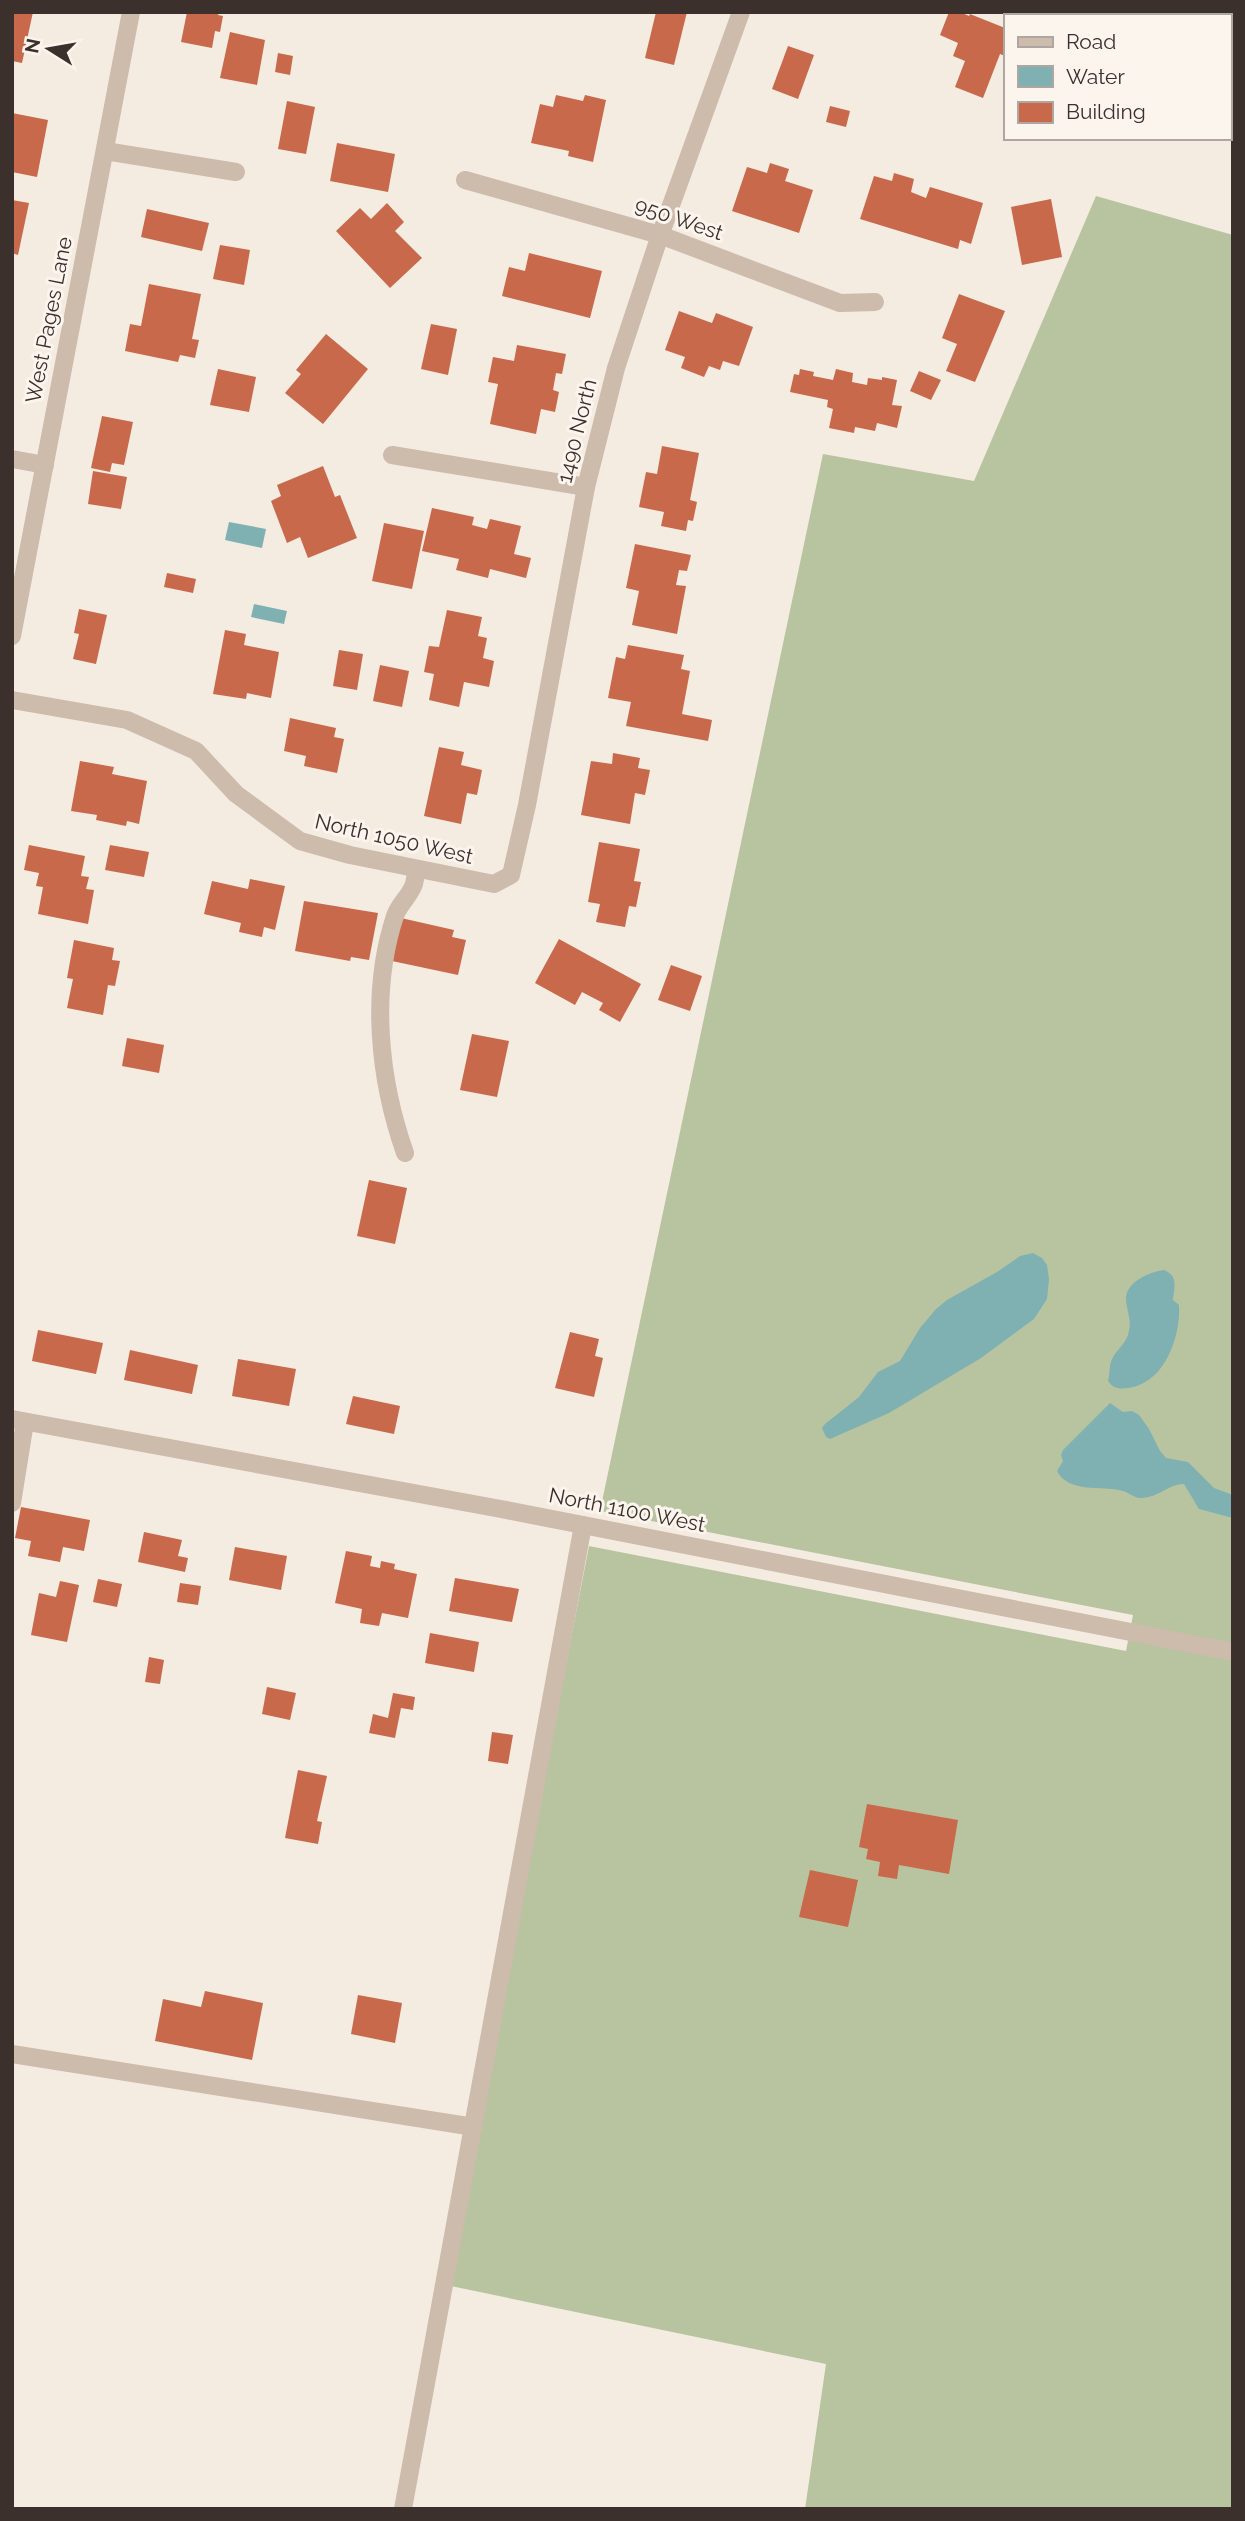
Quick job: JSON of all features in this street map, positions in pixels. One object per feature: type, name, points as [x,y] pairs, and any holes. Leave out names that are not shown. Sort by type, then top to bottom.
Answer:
[{"type":"street","name":"West Pages Lane","points":[[12,636],[131,12]]},
{"type":"street","name":"1490 North","points":[[511,875],[527,805],[586,486],[616,368],[660,235],[741,12]]},
{"type":"street","points":[[105,150],[236,172]]},
{"type":"street","name":"950 West","points":[[465,180],[660,235],[840,303],[875,302]]},
{"type":"street","points":[[392,455],[586,486]]},
{"type":"street","points":[[12,459],[45,465]]},
{"type":"street","name":"North 1050 West","points":[[12,700],[127,720],[196,751],[236,794],[300,841],[350,855],[495,884],[511,875]]},
{"type":"street","points":[[405,1153],[386,1091],[381,1034],[382,980],[395,915],[413,887],[417,869]]},
{"type":"street","points":[[12,1503],[19,1420]]},
{"type":"street","name":"North 1100 West","points":[[19,1420],[583,1525],[1233,1652]]},
{"type":"street","points":[[403,2509],[583,1525]]},
{"type":"street","points":[[12,2054],[474,2127]]},
{"type":"green space","points":[[1096,196],[1233,235],[1233,2509],[805,2509],[826,2364],[446,2285],[589,1546],[1126,1651],[1133,1615],[600,1511],[823,454],[974,481]]},
{"type":"water","points":[[229,522],[266,529],[262,548],[225,540]]},
{"type":"water","points":[[254,604],[287,611],[284,624],[251,617]]},
{"type":"water","points":[[1033,1253],[1047,1265],[1049,1279],[1047,1299],[1034,1319],[981,1358],[889,1413],[830,1439],[826,1437],[822,1428],[825,1424],[859,1397],[878,1372],[900,1361],[920,1328],[936,1309],[1020,1256]]},
{"type":"water","points":[[1164,1270],[1174,1279],[1173,1300],[1179,1305],[1177,1331],[1168,1357],[1151,1378],[1141,1385],[1115,1387],[1108,1381],[1110,1364],[1129,1331],[1127,1292],[1140,1278]]},
{"type":"water","points":[[1110,1403],[1123,1412],[1132,1411],[1139,1415],[1166,1458],[1188,1462],[1214,1488],[1233,1495],[1233,1518],[1199,1509],[1184,1484],[1140,1498],[1115,1489],[1078,1486],[1062,1478],[1057,1471],[1063,1461],[1063,1450]]},
{"type":"building","points":[[12,12],[33,12],[22,63],[12,61]]},
{"type":"building","points":[[187,12],[219,12],[218,15],[223,16],[220,32],[215,31],[212,48],[181,42]]},
{"type":"building","points":[[656,12],[687,12],[674,65],[645,58]]},
{"type":"building","points":[[949,12],[970,14],[1004,28],[1004,56],[1000,54],[983,98],[955,87],[965,61],[953,56],[958,43],[940,35]]},
{"type":"building","points":[[230,32],[265,40],[257,85],[220,78]]},
{"type":"building","points":[[788,46],[814,55],[798,99],[772,89]]},
{"type":"building","points":[[278,53],[293,56],[290,75],[275,72]]},
{"type":"building","points":[[1231,86],[1233,86],[1231,129]]},
{"type":"building","points":[[556,95],[583,101],[585,95],[606,100],[593,162],[568,156],[569,151],[531,143],[540,104],[553,107]]},
{"type":"building","points":[[287,101],[315,107],[306,154],[278,149]]},
{"type":"building","points":[[830,106],[850,111],[846,127],[826,122]]},
{"type":"building","points":[[12,113],[48,120],[37,177],[12,172]]},
{"type":"building","points":[[337,143],[395,154],[388,192],[330,181]]},
{"type":"building","points":[[770,163],[789,169],[785,181],[813,190],[799,233],[732,211],[747,167],[767,173]]},
{"type":"building","points":[[894,173],[914,179],[911,192],[926,198],[930,187],[983,203],[971,244],[960,240],[958,249],[860,219],[874,176],[892,181]]},
{"type":"building","points":[[1051,199],[1062,257],[1022,265],[1011,207]]},
{"type":"building","points":[[12,200],[29,203],[18,255],[12,253]]},
{"type":"building","points":[[387,203],[404,222],[395,231],[422,258],[390,288],[336,231],[360,208],[371,219]]},
{"type":"building","points":[[147,209],[209,223],[202,251],[141,237]]},
{"type":"building","points":[[220,245],[250,250],[244,285],[213,279]]},
{"type":"building","points":[[529,253],[602,271],[590,318],[502,296],[509,267],[525,271]]},
{"type":"building","points":[[149,284],[201,294],[192,339],[199,340],[195,358],[180,355],[178,362],[125,351],[130,324],[141,326]]},
{"type":"building","points":[[959,294],[1005,311],[975,382],[946,371],[957,344],[942,338]]},
{"type":"building","points":[[679,311],[712,323],[716,313],[753,327],[739,366],[723,361],[720,370],[709,366],[704,377],[681,368],[685,357],[665,350]]},
{"type":"building","points":[[431,324],[457,329],[448,375],[421,369]]},
{"type":"building","points":[[326,334],[368,369],[323,424],[285,393],[301,374],[296,370]]},
{"type":"building","points":[[517,345],[566,354],[562,374],[556,373],[553,390],[559,392],[555,412],[541,409],[536,434],[490,424],[498,384],[488,382],[493,357],[514,361]]},
{"type":"building","points":[[218,369],[256,377],[249,412],[210,405]]},
{"type":"building","points":[[800,369],[814,372],[813,376],[833,380],[836,369],[853,373],[852,382],[867,385],[868,378],[897,380],[892,405],[902,406],[897,428],[877,423],[875,431],[855,427],[854,433],[829,428],[833,409],[827,407],[828,400],[790,392],[794,374],[799,375]]},
{"type":"building","points":[[919,371],[941,380],[931,400],[910,391]]},
{"type":"building","points":[[102,416],[133,422],[124,465],[112,463],[110,472],[91,468]]},
{"type":"building","points":[[662,446],[699,453],[690,500],[697,502],[693,521],[688,520],[686,531],[661,526],[664,512],[639,507],[646,472],[657,474]]},
{"type":"building","points":[[323,466],[335,497],[340,495],[357,538],[308,558],[300,537],[287,543],[271,501],[281,496],[277,485]]},
{"type":"building","points":[[93,471],[127,477],[121,509],[88,504]]},
{"type":"building","points":[[432,508],[474,517],[472,525],[487,529],[490,519],[521,526],[514,554],[531,558],[526,578],[490,569],[488,578],[456,570],[459,559],[422,551]]},
{"type":"building","points":[[384,523],[424,531],[412,589],[372,581]]},
{"type":"building","points":[[635,544],[691,555],[687,571],[679,570],[676,585],[686,586],[677,634],[632,625],[639,591],[626,588]]},
{"type":"building","points":[[167,573],[196,579],[193,593],[164,587]]},
{"type":"building","points":[[79,609],[107,615],[96,664],[73,659],[79,634],[74,633]]},
{"type":"building","points":[[447,610],[482,617],[478,636],[487,638],[483,658],[494,661],[489,687],[464,682],[459,707],[429,700],[434,674],[424,672],[429,646],[439,647]]},
{"type":"building","points":[[225,630],[246,634],[244,645],[279,652],[271,698],[247,693],[246,699],[213,694]]},
{"type":"building","points":[[628,645],[684,655],[681,669],[690,671],[682,714],[712,720],[708,741],[626,726],[631,702],[608,698],[616,657],[625,659]]},
{"type":"building","points":[[339,650],[363,654],[357,690],[333,686]]},
{"type":"building","points":[[380,665],[409,671],[402,707],[373,701]]},
{"type":"building","points":[[290,718],[336,728],[334,737],[344,739],[337,773],[304,766],[306,756],[284,751]]},
{"type":"building","points":[[439,747],[464,752],[461,765],[482,770],[477,795],[467,793],[461,824],[424,816]]},
{"type":"building","points":[[613,753],[640,758],[638,768],[650,770],[645,795],[635,793],[630,824],[581,815],[591,761],[612,764]]},
{"type":"building","points":[[80,761],[114,767],[112,774],[147,781],[139,824],[127,821],[126,826],[96,820],[97,815],[71,811]]},
{"type":"building","points":[[599,842],[640,849],[634,881],[641,882],[636,907],[629,906],[625,927],[596,922],[600,904],[588,902]]},
{"type":"building","points":[[29,845],[85,856],[81,876],[89,877],[86,889],[94,890],[88,924],[38,914],[43,887],[36,886],[39,873],[24,870]]},
{"type":"building","points":[[110,845],[149,852],[144,877],[105,870]]},
{"type":"building","points":[[250,879],[285,886],[275,930],[264,927],[262,937],[239,932],[241,923],[204,914],[212,881],[248,889]]},
{"type":"building","points":[[304,901],[378,913],[369,960],[351,957],[350,961],[295,951]]},
{"type":"building","points":[[401,918],[454,930],[452,937],[466,940],[458,975],[392,961]]},
{"type":"building","points":[[559,939],[641,984],[620,1022],[599,1010],[603,1003],[582,992],[575,1005],[535,983]]},
{"type":"building","points":[[74,940],[114,948],[112,960],[120,961],[115,986],[108,985],[103,1015],[67,1008],[73,979],[67,978]]},
{"type":"building","points":[[671,965],[702,976],[690,1011],[658,1000]]},
{"type":"building","points":[[472,1034],[509,1041],[497,1097],[460,1090]]},
{"type":"building","points":[[127,1038],[164,1045],[159,1073],[122,1066]]},
{"type":"building","points":[[369,1180],[407,1188],[395,1244],[357,1236]]},
{"type":"building","points":[[38,1330],[103,1343],[96,1374],[32,1361]]},
{"type":"building","points":[[570,1332],[599,1339],[595,1356],[603,1358],[594,1397],[555,1388]]},
{"type":"building","points":[[130,1350],[198,1365],[192,1394],[124,1380]]},
{"type":"building","points":[[238,1359],[296,1369],[289,1406],[232,1396]]},
{"type":"building","points":[[353,1396],[400,1406],[394,1434],[346,1424]]},
{"type":"building","points":[[21,1507],[90,1520],[84,1551],[63,1547],[60,1562],[28,1556],[31,1541],[15,1538]]},
{"type":"building","points":[[144,1532],[182,1540],[178,1556],[188,1558],[185,1572],[138,1562]]},
{"type":"building","points":[[235,1547],[287,1556],[281,1590],[229,1580]]},
{"type":"building","points":[[346,1551],[372,1556],[370,1566],[380,1568],[381,1561],[395,1564],[394,1569],[417,1574],[408,1618],[382,1613],[379,1626],[360,1623],[362,1609],[335,1603]]},
{"type":"building","points":[[455,1578],[519,1589],[512,1622],[449,1611]]},
{"type":"building","points":[[98,1579],[122,1584],[117,1607],[93,1602]]},
{"type":"building","points":[[60,1581],[79,1585],[67,1642],[31,1635],[39,1593],[56,1597]]},
{"type":"building","points":[[180,1583],[201,1586],[198,1605],[177,1602]]},
{"type":"building","points":[[430,1633],[479,1642],[474,1672],[425,1663]]},
{"type":"building","points":[[149,1657],[164,1660],[160,1684],[145,1682]]},
{"type":"building","points":[[267,1687],[296,1693],[290,1720],[262,1714]]},
{"type":"building","points":[[393,1693],[415,1697],[413,1710],[401,1708],[395,1738],[369,1733],[373,1714],[388,1718]]},
{"type":"building","points":[[492,1732],[513,1735],[508,1764],[488,1761]]},
{"type":"building","points":[[298,1770],[327,1776],[317,1821],[322,1822],[318,1844],[285,1838]]},
{"type":"building","points":[[867,1804],[958,1820],[949,1874],[899,1865],[897,1879],[878,1876],[880,1862],[866,1859],[868,1849],[859,1847]]},
{"type":"building","points":[[810,1870],[858,1880],[848,1927],[799,1917]]},
{"type":"building","points":[[205,1991],[263,2003],[252,2060],[155,2041],[163,1999],[201,2007]]},
{"type":"building","points":[[358,1995],[402,2003],[395,2043],[351,2034]]}]
